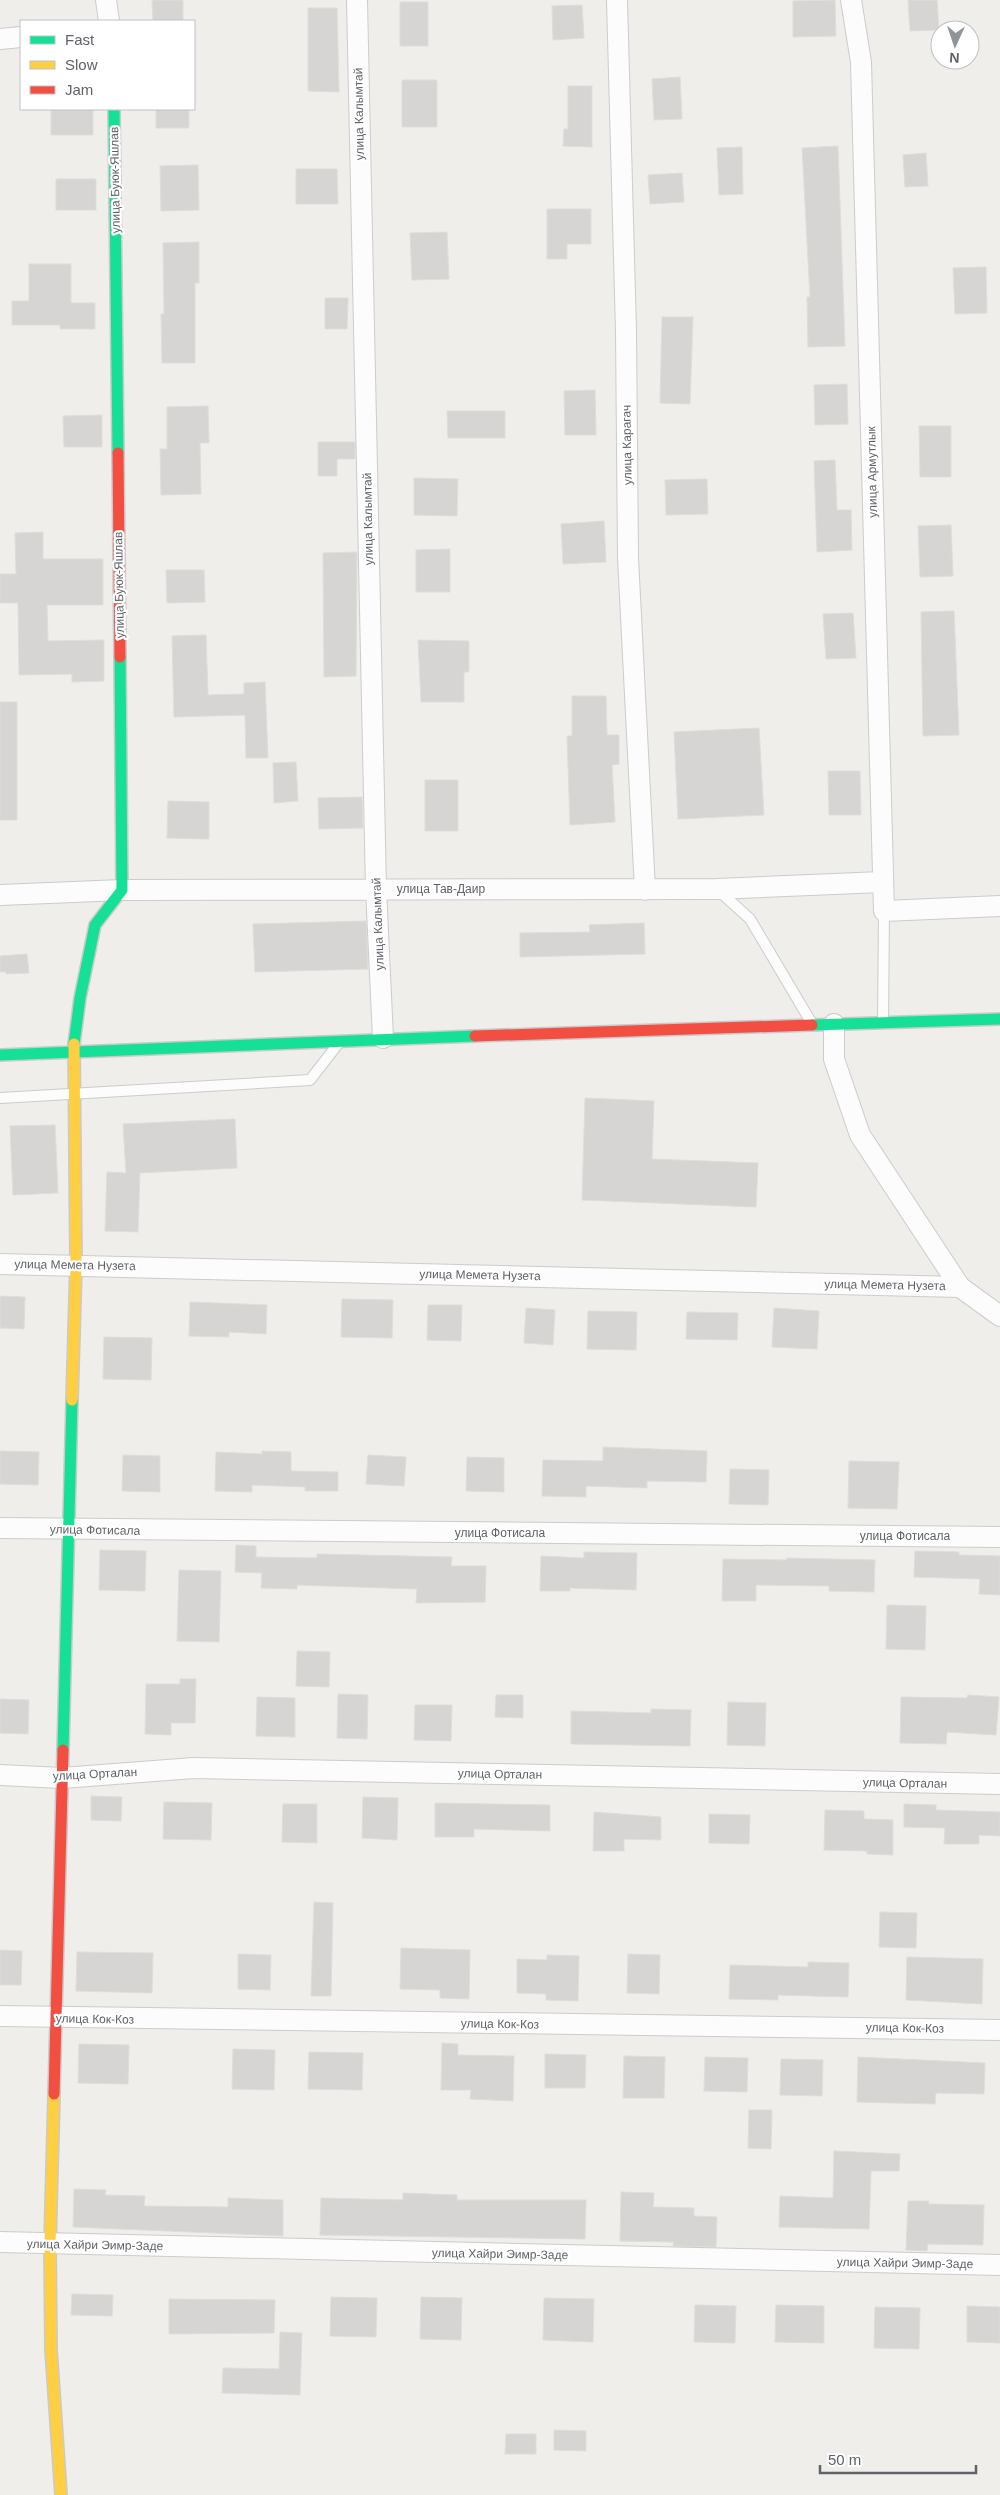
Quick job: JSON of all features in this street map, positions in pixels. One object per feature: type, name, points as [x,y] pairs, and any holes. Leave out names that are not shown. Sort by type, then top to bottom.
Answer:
[{"type":"street","points":[[106,0],[109,20]]},
{"type":"street","name":"улица Калымтай","points":[[357,0],[376,889],[383,1038]]},
{"type":"street","name":"улица Карагач","points":[[617,0],[626,331],[628,558],[645,890]]},
{"type":"street","name":"улица Армутлык","points":[[851,0],[861,62],[884,912]]},
{"type":"street","points":[[0,39],[20,37]]},
{"type":"street","name":"улица Буюк-Яшлав","points":[[114,110],[122,890]]},
{"type":"street","name":"улица Тав-Даир","points":[[0,895],[122,890],[717,890],[882,882]]},
{"type":"street","points":[[61,2495],[51,2350],[50,2244],[54,2018],[71,1530],[76,1265],[73,1050],[80,998],[96,925],[122,890]]},
{"type":"street","points":[[884,912],[1000,906]]},
{"type":"street","points":[[0,1055],[73,1050],[383,1038],[1000,1019]]},
{"type":"street","points":[[834,1024],[834,1059],[860,1135],[960,1287],[1000,1316]]},
{"type":"street","name":"улица Мемета Нузета","points":[[0,1264],[960,1287]]},
{"type":"street","name":"улица Фотисала","points":[[0,1528],[1000,1537]]},
{"type":"street","name":"улица Орталан","points":[[0,1775],[62,1778],[194,1768],[1000,1784]]},
{"type":"street","name":"улица Кок-Коз","points":[[0,2016],[1000,2030]]},
{"type":"street","name":"улица Хайри Эимр-Заде","points":[[0,2242],[1000,2265]]},
{"type":"lane","points":[[717,890],[750,919],[813,1025]]},
{"type":"lane","points":[[882,1023],[884,912]]},
{"type":"lane","points":[[0,1098],[310,1080],[342,1040]]},
{"type":"building","points":[[152,0],[183,0],[183,20],[153,20]]},
{"type":"building","points":[[835,0],[836,36],[793,37],[793,1]]},
{"type":"building","points":[[908,0],[937,0],[938,20],[930,20],[930,30],[910,31]]},
{"type":"building","points":[[400,2],[428,2],[428,46],[400,46]]},
{"type":"building","points":[[582,5],[584,38],[553,40],[552,6]]},
{"type":"building","points":[[308,8],[337,8],[339,92],[308,91]]},
{"type":"building","points":[[680,77],[682,119],[654,120],[652,79]]},
{"type":"building","points":[[402,80],[437,80],[437,127],[402,127]]},
{"type":"building","points":[[568,86],[592,86],[592,147],[563,146],[564,129],[568,129]]},
{"type":"building","points":[[51,110],[93,110],[93,135],[51,135]]},
{"type":"building","points":[[156,110],[189,110],[189,128],[156,128]]},
{"type":"building","points":[[838,146],[845,346],[808,347],[807,297],[810,297],[802,148]]},
{"type":"building","points":[[742,147],[743,194],[719,195],[717,148]]},
{"type":"building","points":[[926,153],[928,186],[905,187],[903,155]]},
{"type":"building","points":[[198,165],[199,210],[161,211],[160,166]]},
{"type":"building","points":[[296,169],[337,169],[338,204],[296,204]]},
{"type":"building","points":[[682,173],[684,202],[650,204],[648,175]]},
{"type":"building","points":[[56,179],[96,179],[96,210],[56,210]]},
{"type":"building","points":[[547,209],[591,209],[591,244],[567,244],[567,259],[547,259]]},
{"type":"building","points":[[447,232],[449,279],[412,280],[410,233]]},
{"type":"building","points":[[199,242],[199,283],[195,283],[195,363],[162,363],[161,314],[164,314],[163,243]]},
{"type":"building","points":[[29,264],[71,264],[71,303],[95,303],[95,329],[60,329],[60,325],[12,325],[12,301],[29,301]]},
{"type":"building","points":[[986,267],[987,313],[955,314],[953,268]]},
{"type":"building","points":[[325,298],[348,298],[347,329],[325,329]]},
{"type":"building","points":[[662,317],[693,317],[690,404],[660,403]]},
{"type":"building","points":[[847,384],[848,424],[815,425],[814,385]]},
{"type":"building","points":[[595,390],[596,435],[565,435],[564,391]]},
{"type":"building","points":[[208,406],[209,443],[200,443],[201,494],[161,495],[160,449],[167,449],[167,407]]},
{"type":"building","points":[[447,411],[505,411],[505,438],[448,438]]},
{"type":"building","points":[[102,415],[102,447],[64,447],[63,416]]},
{"type":"building","points":[[919,426],[951,426],[951,477],[920,477]]},
{"type":"building","points":[[318,442],[355,442],[355,459],[337,459],[337,476],[318,476]]},
{"type":"building","points":[[835,460],[837,510],[851,510],[852,550],[817,552],[814,461]]},
{"type":"building","points":[[414,478],[458,479],[457,516],[414,515]]},
{"type":"building","points":[[707,479],[708,514],[666,515],[665,480]]},
{"type":"building","points":[[604,521],[606,562],[563,564],[561,524]]},
{"type":"building","points":[[951,525],[953,576],[920,577],[918,526]]},
{"type":"building","points":[[43,532],[43,559],[103,559],[103,605],[47,605],[48,641],[104,640],[104,681],[72,682],[72,674],[19,675],[18,603],[0,603],[0,574],[16,574],[15,533]]},
{"type":"building","points":[[450,549],[450,592],[416,592],[416,550]]},
{"type":"building","points":[[357,552],[356,676],[324,677],[323,553]]},
{"type":"building","points":[[166,570],[204,570],[205,602],[167,603]]},
{"type":"building","points":[[954,611],[959,735],[923,736],[921,612]]},
{"type":"building","points":[[853,613],[856,658],[826,659],[823,614]]},
{"type":"building","points":[[206,635],[208,695],[244,694],[244,683],[265,682],[268,758],[246,758],[245,715],[174,717],[172,636]]},
{"type":"building","points":[[418,640],[469,641],[469,672],[464,672],[464,702],[421,702]]},
{"type":"building","points":[[572,696],[606,696],[607,735],[619,735],[619,764],[612,765],[615,822],[570,825],[567,736],[572,736]]},
{"type":"building","points":[[0,702],[17,702],[17,820],[0,820]]},
{"type":"building","points":[[759,728],[764,815],[678,819],[674,732]]},
{"type":"building","points":[[296,762],[298,801],[274,803],[273,763]]},
{"type":"building","points":[[828,771],[860,771],[861,815],[829,815]]},
{"type":"building","points":[[425,780],[458,780],[458,831],[425,831]]},
{"type":"building","points":[[362,797],[363,828],[319,829],[318,798]]},
{"type":"building","points":[[168,801],[209,802],[209,839],[167,838]]},
{"type":"building","points":[[366,921],[368,969],[255,972],[253,924]]},
{"type":"building","points":[[644,923],[645,954],[520,957],[520,933],[590,932],[589,925]]},
{"type":"building","points":[[27,954],[29,973],[6,974],[6,972],[0,972],[0,956]]},
{"type":"building","points":[[585,1098],[654,1101],[652,1159],[758,1163],[756,1207],[582,1200]]},
{"type":"building","points":[[235,1119],[237,1168],[140,1173],[138,1232],[105,1231],[107,1172],[126,1173],[123,1124]]},
{"type":"building","points":[[55,1125],[58,1193],[13,1195],[10,1126]]},
{"type":"building","points":[[0,1296],[25,1297],[24,1329],[0,1328]]},
{"type":"building","points":[[342,1299],[393,1300],[392,1338],[341,1337]]},
{"type":"building","points":[[190,1302],[267,1305],[266,1334],[229,1332],[229,1337],[189,1336]]},
{"type":"building","points":[[428,1305],[462,1305],[461,1341],[427,1340]]},
{"type":"building","points":[[526,1308],[555,1310],[553,1345],[524,1343]]},
{"type":"building","points":[[774,1308],[819,1311],[817,1349],[772,1347]]},
{"type":"building","points":[[588,1311],[637,1312],[636,1350],[587,1349]]},
{"type":"building","points":[[687,1312],[738,1313],[737,1340],[686,1339]]},
{"type":"building","points":[[104,1337],[152,1338],[151,1380],[103,1379]]},
{"type":"building","points":[[603,1447],[707,1451],[706,1482],[647,1481],[647,1488],[586,1486],[586,1497],[542,1496],[543,1460],[603,1461]]},
{"type":"building","points":[[0,1451],[39,1452],[38,1485],[0,1484]]},
{"type":"building","points":[[262,1451],[291,1452],[291,1471],[338,1472],[338,1491],[305,1491],[305,1487],[252,1485],[252,1492],[215,1491],[216,1452],[262,1454]]},
{"type":"building","points":[[123,1455],[160,1456],[160,1492],[122,1491]]},
{"type":"building","points":[[368,1455],[406,1457],[404,1486],[366,1484]]},
{"type":"building","points":[[467,1457],[504,1458],[504,1492],[466,1491]]},
{"type":"building","points":[[849,1461],[899,1462],[897,1509],[848,1508]]},
{"type":"building","points":[[730,1469],[769,1470],[768,1505],[729,1504]]},
{"type":"building","points":[[236,1545],[256,1546],[256,1557],[317,1558],[317,1554],[452,1557],[451,1566],[486,1566],[485,1602],[416,1603],[417,1589],[297,1585],[297,1589],[261,1588],[262,1573],[235,1572]]},
{"type":"building","points":[[100,1550],[146,1551],[145,1591],[99,1590]]},
{"type":"building","points":[[915,1551],[959,1552],[959,1555],[1000,1556],[1000,1595],[979,1594],[980,1579],[914,1577]]},
{"type":"building","points":[[584,1552],[637,1553],[636,1590],[570,1588],[570,1591],[540,1591],[541,1556],[584,1558]]},
{"type":"building","points":[[787,1558],[875,1560],[874,1592],[829,1591],[829,1586],[756,1585],[756,1601],[722,1601],[723,1559],[787,1560]]},
{"type":"building","points":[[179,1570],[221,1571],[219,1642],[177,1641]]},
{"type":"building","points":[[887,1605],[926,1606],[925,1650],[886,1649]]},
{"type":"building","points":[[297,1651],[330,1652],[329,1687],[296,1686]]},
{"type":"building","points":[[180,1679],[196,1679],[195,1723],[171,1723],[171,1735],[145,1734],[146,1684],[180,1684]]},
{"type":"building","points":[[338,1694],[368,1695],[367,1739],[337,1738]]},
{"type":"building","points":[[496,1695],[523,1695],[523,1718],[495,1717]]},
{"type":"building","points":[[968,1695],[999,1697],[996,1735],[947,1732],[946,1744],[900,1743],[901,1697],[967,1698]]},
{"type":"building","points":[[257,1697],[295,1698],[295,1737],[256,1736]]},
{"type":"building","points":[[0,1699],[29,1700],[28,1734],[0,1733]]},
{"type":"building","points":[[728,1702],[766,1703],[765,1746],[727,1745]]},
{"type":"building","points":[[415,1705],[452,1705],[451,1741],[414,1740]]},
{"type":"building","points":[[651,1709],[691,1710],[690,1746],[571,1744],[571,1711],[651,1713]]},
{"type":"building","points":[[91,1796],[122,1797],[121,1821],[91,1820]]},
{"type":"building","points":[[363,1797],[398,1798],[397,1840],[362,1838]]},
{"type":"building","points":[[164,1802],[212,1803],[211,1840],[163,1839]]},
{"type":"building","points":[[435,1803],[550,1805],[550,1831],[474,1829],[474,1837],[435,1837]]},
{"type":"building","points":[[283,1804],[317,1804],[317,1843],[282,1842]]},
{"type":"building","points":[[904,1804],[936,1805],[936,1810],[1000,1812],[1000,1836],[979,1835],[979,1844],[944,1844],[945,1828],[904,1827]]},
{"type":"building","points":[[825,1810],[864,1811],[864,1819],[893,1820],[893,1855],[867,1854],[867,1851],[824,1850]]},
{"type":"building","points":[[594,1812],[661,1817],[661,1840],[624,1839],[624,1851],[593,1851]]},
{"type":"building","points":[[709,1814],[750,1815],[749,1844],[709,1843]]},
{"type":"building","points":[[314,1902],[333,1903],[331,1996],[311,1996]]},
{"type":"building","points":[[880,1912],[917,1913],[916,1948],[879,1947]]},
{"type":"building","points":[[401,1948],[470,1950],[469,1999],[440,1998],[440,1990],[400,1989]]},
{"type":"building","points":[[0,1950],[22,1951],[21,1985],[0,1985]]},
{"type":"building","points":[[77,1952],[153,1953],[152,1993],[76,1991]]},
{"type":"building","points":[[238,1954],[271,1955],[270,1990],[238,1989]]},
{"type":"building","points":[[628,1954],[660,1955],[659,1994],[627,1993]]},
{"type":"building","points":[[547,1955],[579,1956],[578,2001],[546,2000],[546,1994],[517,1993],[517,1959],[547,1960]]},
{"type":"building","points":[[907,1957],[983,1959],[982,2004],[906,2000]]},
{"type":"building","points":[[808,1962],[849,1963],[848,1997],[778,1995],[778,2000],[729,1999],[730,1965],[808,1967]]},
{"type":"building","points":[[442,2043],[458,2044],[458,2055],[514,2056],[513,2101],[470,2099],[471,2090],[441,2090]]},
{"type":"building","points":[[79,2044],[129,2045],[128,2084],[78,2083]]},
{"type":"building","points":[[233,2049],[275,2050],[274,2090],[232,2089]]},
{"type":"building","points":[[309,2052],[363,2053],[362,2090],[308,2089]]},
{"type":"building","points":[[545,2054],[586,2055],[585,2088],[545,2088]]},
{"type":"building","points":[[624,2056],[665,2057],[664,2098],[623,2098]]},
{"type":"building","points":[[705,2057],[748,2058],[747,2092],[704,2091]]},
{"type":"building","points":[[858,2057],[985,2063],[984,2094],[936,2093],[935,2104],[857,2102]]},
{"type":"building","points":[[781,2059],[823,2060],[822,2096],[780,2095]]},
{"type":"building","points":[[749,2110],[772,2110],[771,2149],[748,2148]]},
{"type":"building","points":[[834,2151],[900,2154],[899,2171],[871,2171],[869,2229],[779,2227],[780,2196],[833,2198]]},
{"type":"building","points":[[74,2189],[106,2190],[105,2195],[145,2196],[144,2206],[228,2207],[228,2198],[283,2200],[283,2236],[73,2227]]},
{"type":"building","points":[[621,2192],[654,2193],[653,2207],[694,2208],[694,2216],[717,2217],[716,2247],[673,2246],[674,2242],[620,2241]]},
{"type":"building","points":[[403,2193],[457,2195],[457,2200],[586,2200],[585,2239],[320,2235],[321,2198],[403,2200]]},
{"type":"building","points":[[908,2201],[929,2201],[928,2204],[984,2205],[983,2245],[928,2244],[927,2251],[906,2250]]},
{"type":"building","points":[[72,2294],[113,2295],[112,2316],[71,2315]]},
{"type":"building","points":[[331,2297],[377,2298],[376,2337],[330,2336]]},
{"type":"building","points":[[421,2297],[462,2298],[461,2340],[420,2339]]},
{"type":"building","points":[[544,2298],[594,2299],[593,2342],[543,2340]]},
{"type":"building","points":[[169,2299],[275,2300],[274,2333],[169,2334]]},
{"type":"building","points":[[695,2305],[736,2306],[735,2343],[694,2342]]},
{"type":"building","points":[[776,2305],[824,2306],[824,2343],[775,2342]]},
{"type":"building","points":[[967,2306],[1000,2307],[1000,2343],[967,2342]]},
{"type":"building","points":[[875,2307],[920,2308],[919,2349],[874,2348]]},
{"type":"building","points":[[280,2332],[302,2333],[300,2395],[222,2393],[223,2368],[279,2369]]},
{"type":"building","points":[[554,2430],[586,2431],[586,2451],[554,2450]]},
{"type":"building","points":[[506,2434],[536,2434],[536,2454],[505,2454]]},
{"type":"traffic: fast","points":[[114,110],[118,453]]},
{"type":"traffic: fast","points":[[74,1044],[80,998],[95,925],[122,890],[120,657]]},
{"type":"traffic: fast","points":[[812,1025],[1000,1019]]},
{"type":"traffic: fast","points":[[0,1055],[475,1036]]},
{"type":"traffic: fast","points":[[63,1750],[72,1400]]},
{"type":"traffic: slow","points":[[72,1400],[76,1265],[74,1044]]},
{"type":"traffic: slow","points":[[54,2094],[50,2244],[51,2349],[61,2495]]},
{"type":"traffic: jam","points":[[118,453],[120,657]]},
{"type":"traffic: jam","points":[[475,1036],[812,1025]]},
{"type":"traffic: jam","points":[[54,2094],[63,1750]]}]
